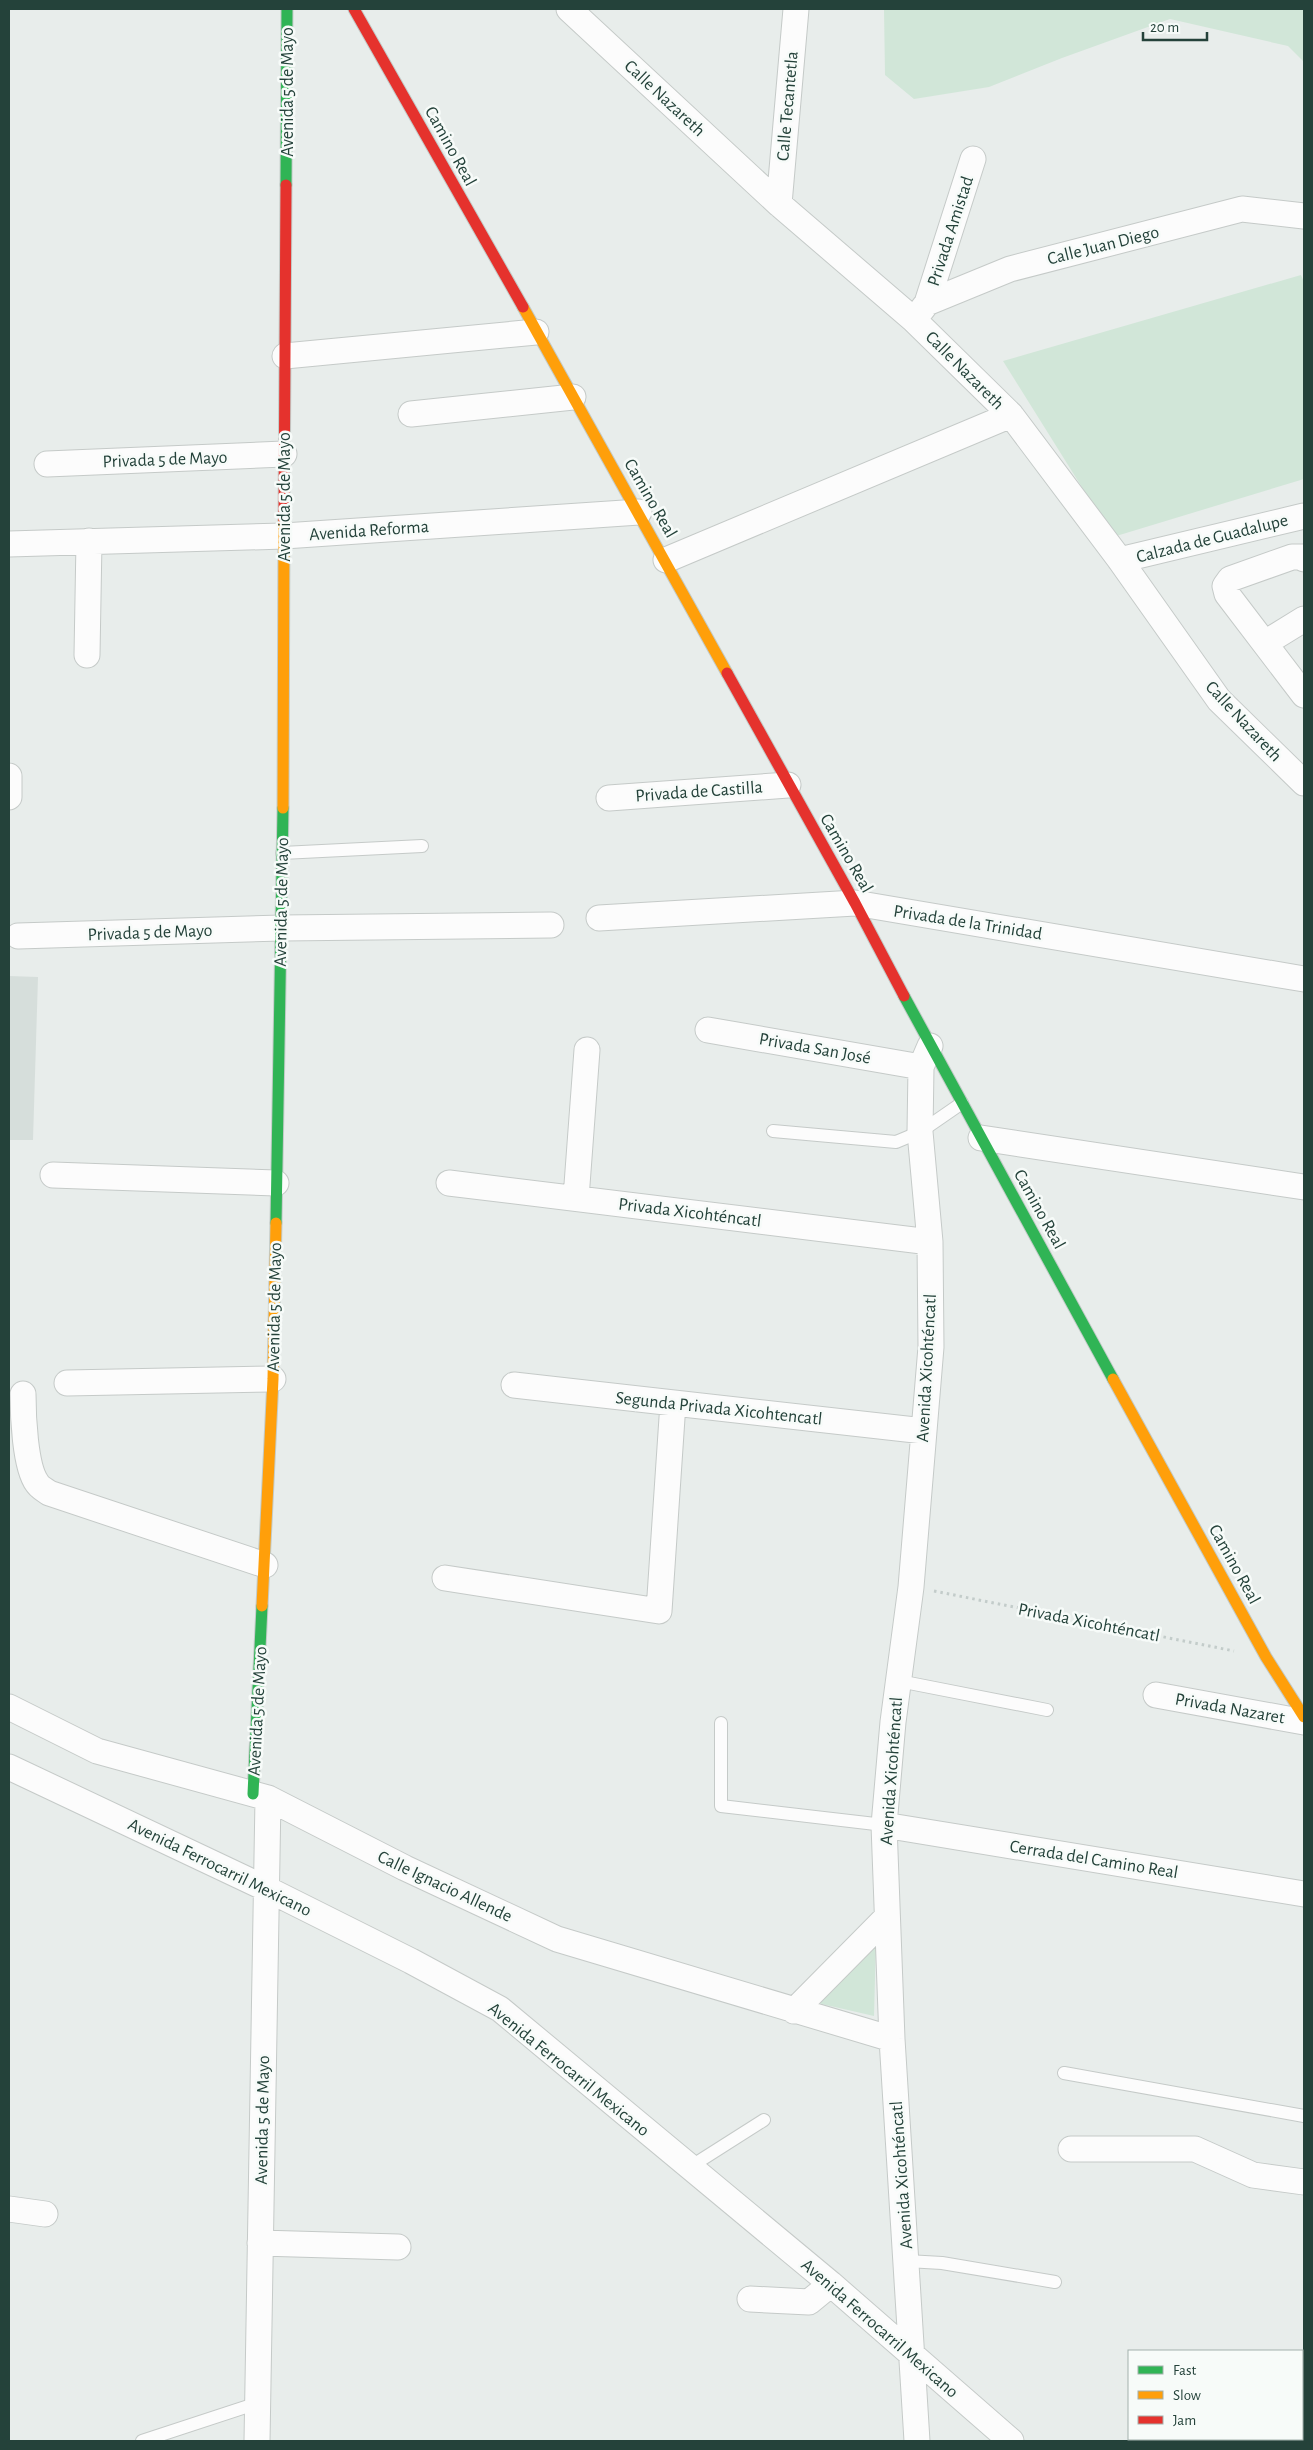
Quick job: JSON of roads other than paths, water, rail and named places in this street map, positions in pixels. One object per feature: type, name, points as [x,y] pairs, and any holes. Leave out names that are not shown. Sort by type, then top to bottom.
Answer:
[{"type":"main road","name":"Avenida 5 de Mayo","points":[[260,1796],[265,1565],[273,1379],[282,928],[287,9]]},
{"type":"main road","name":"Camino Real","points":[[354,9],[666,560],[788,785],[855,903],[925,1056],[962,1103],[1266,1657],[1304,1718]]},
{"type":"street","name":"Calle Nazareth","points":[[569,9],[778,204],[921,311],[1011,415],[1120,560],[1219,700],[1304,783]]},
{"type":"street","name":"Calle Tecantetla","points":[[778,204],[796,9]]},
{"type":"street","name":"Privada Amistad","points":[[921,311],[973,159]]},
{"type":"street","name":"Calle Juan Diego","points":[[921,311],[1010,269],[1242,209],[1304,216]]},
{"type":"street","points":[[285,356],[536,332]]},
{"type":"street","points":[[411,414],[573,397]]},
{"type":"street","points":[[666,560],[1011,415]]},
{"type":"street","name":"Privada 5 de Mayo","points":[[47,464],[284,454]]},
{"type":"street","name":"Avenida Reforma","points":[[9,544],[284,536],[639,512]]},
{"type":"street","name":"Calzada de Guadalupe","points":[[1120,560],[1304,516]]},
{"type":"street","points":[[1239,532],[1258,569]]},
{"type":"street","points":[[87,655],[89,541]]},
{"type":"street","points":[[1304,559],[1303,557],[1292,557],[1230,579],[1225,586],[1227,594],[1304,696]]},
{"type":"street","points":[[1265,644],[1304,619]]},
{"type":"street","points":[[9,776],[9,797]]},
{"type":"street","name":"Privada de Castilla","points":[[610,798],[788,785]]},
{"type":"street","name":"Privada de la Trinidad","points":[[598,918],[855,903],[1304,979]]},
{"type":"street","name":"Privada 5 de Mayo","points":[[18,936],[282,928],[551,925]]},
{"type":"street","name":"Privada San José","points":[[708,1030],[925,1056]]},
{"type":"street","points":[[576,1198],[587,1050]]},
{"type":"street","name":"Avenida Xicohténcatl","points":[[916,2441],[892,2039],[884,1825],[898,1682],[911,1587],[931,1347],[930,1242],[920,1132],[925,1056]]},
{"type":"street","points":[[981,1138],[1304,1186]]},
{"type":"street","points":[[53,1175],[276,1183]]},
{"type":"street","name":"Privada Xicohténcatl","points":[[449,1184],[930,1242]]},
{"type":"street","points":[[67,1383],[273,1379]]},
{"type":"street","name":"Segunda Privada Xicohtencatl","points":[[514,1385],[924,1431]]},
{"type":"street","points":[[23,1394],[31,1471],[37,1484],[49,1493],[265,1565]]},
{"type":"street","points":[[445,1578],[658,1611],[674,1403]]},
{"type":"street","name":"Privada Nazaret","points":[[1156,1695],[1304,1722]]},
{"type":"street","name":"Calle Ignacio Allende","points":[[9,1707],[97,1751],[260,1796],[405,1868],[557,1939],[892,2039]]},
{"type":"street","name":"Avenida Ferrocarril Mexicano","points":[[9,1767],[265,1888],[411,1961],[500,2009],[830,2284],[1010,2441]]},
{"type":"street","name":"Avenida 5 de Mayo","points":[[257,2441],[265,1888],[260,1796]]},
{"type":"street","name":"Cerrada del Camino Real","points":[[884,1825],[1304,1894]]},
{"type":"street","points":[[794,2011],[887,1917]]},
{"type":"street","points":[[1071,2149],[1195,2150],[1253,2175],[1304,2182]]},
{"type":"street","points":[[9,2209],[45,2214]]},
{"type":"street","points":[[260,2243],[398,2247]]},
{"type":"street","points":[[750,2299],[809,2302],[830,2284]]},
{"type":"lane","points":[[282,852],[422,846]]},
{"type":"lane","points":[[773,1131],[896,1142],[920,1132],[962,1103]]},
{"type":"lane","points":[[898,1682],[1047,1710]]},
{"type":"lane","points":[[721,1723],[721,1806],[884,1825]]},
{"type":"lane","points":[[1064,2073],[1304,2116]]},
{"type":"lane","points":[[690,2167],[764,2120]]},
{"type":"lane","points":[[906,2261],[942,2263],[1055,2282]]},
{"type":"lane","points":[[142,2441],[258,2402]]}]
